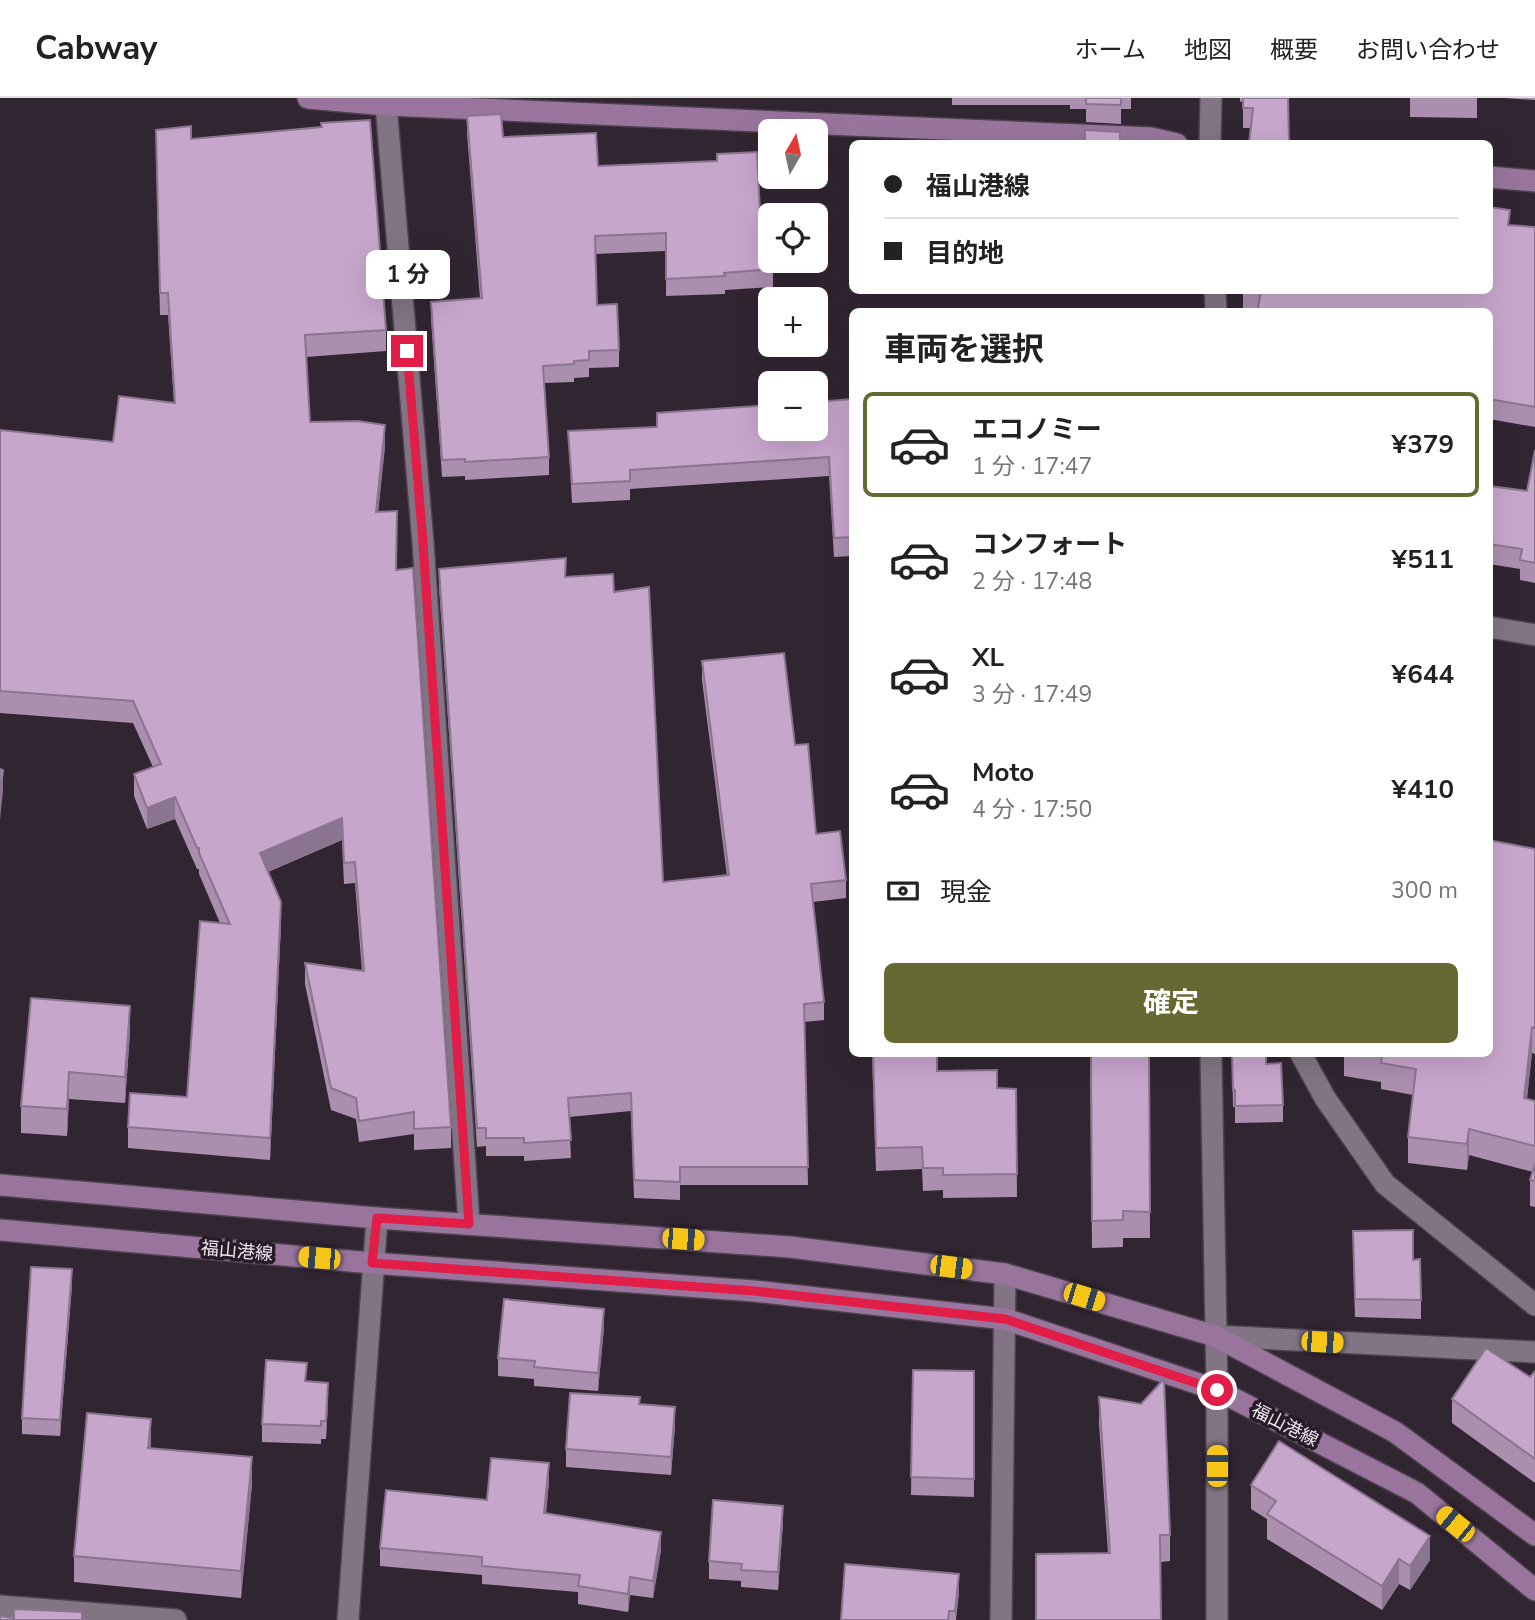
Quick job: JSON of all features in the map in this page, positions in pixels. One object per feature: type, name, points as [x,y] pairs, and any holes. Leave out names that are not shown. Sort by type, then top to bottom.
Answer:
[{"type":"main road","points":[[308,98],[386,105],[1160,140]]},
{"type":"main road","points":[[1493,177],[1535,181]]},
{"type":"main road","points":[[0,1185],[377,1218],[790,1247],[1005,1273],[1215,1336],[1395,1432],[1535,1535]]},
{"type":"main road","name":"福山港線","points":[[0,1230],[372,1263],[754,1291],[1005,1319],[1217,1390],[1417,1493],[1535,1590]]},
{"type":"street","points":[[1210,140],[1211,98]]},
{"type":"street","points":[[386,105],[424,557],[469,1224]]},
{"type":"street","points":[[1493,628],[1535,635]]},
{"type":"street","points":[[1211,1057],[1217,1390],[1217,1620]]},
{"type":"street","points":[[1303,1057],[1325,1098],[1385,1184],[1535,1305]]},
{"type":"street","points":[[348,1620],[377,1218]]},
{"type":"street","points":[[1001,1620],[1005,1273]]},
{"type":"street","points":[[1215,1336],[1535,1352]]},
{"type":"street","points":[[0,1606],[176,1620]]},
{"type":"building","points":[[1086,98],[1121,98],[1121,105],[1086,104]]},
{"type":"building","points":[[1243,98],[1288,98],[1289,140],[1249,140],[1253,108],[1243,108]]},
{"type":"building","points":[[501,114],[503,137],[596,133],[598,166],[717,161],[717,154],[757,152],[760,203],[758,270],[724,273],[725,276],[666,279],[666,233],[595,236],[597,305],[617,304],[619,350],[589,351],[589,360],[543,366],[549,457],[465,462],[465,459],[442,460],[431,302],[482,298],[467,116]]},
{"type":"building","points":[[370,120],[386,330],[305,335],[310,422],[358,421],[385,425],[376,512],[397,511],[396,570],[413,568],[451,1127],[414,1129],[414,1112],[359,1121],[356,1098],[331,1088],[305,963],[364,971],[355,862],[344,863],[342,818],[260,853],[281,902],[270,1138],[128,1127],[130,1093],[187,1097],[200,921],[230,924],[175,797],[147,808],[134,774],[161,764],[133,701],[0,691],[0,430],[113,442],[119,396],[175,403],[168,293],[160,293],[156,130],[191,126],[191,139],[322,127],[321,123]]},
{"type":"building","points":[[1085,130],[1120,132],[1120,140],[1085,140]]},
{"type":"building","points":[[1493,208],[1510,210],[1508,225],[1535,227],[1535,407],[1493,400],[1493,308],[1258,308],[1260,294],[1493,294]]},
{"type":"building","points":[[849,399],[849,537],[834,538],[829,457],[630,470],[630,481],[572,484],[568,431],[657,427],[657,413],[758,406],[758,441],[828,441],[828,401]]},
{"type":"building","points":[[1535,450],[1535,563],[1520,560],[1522,549],[1493,545],[1493,487],[1527,491]]},
{"type":"building","points":[[566,558],[565,577],[613,574],[614,592],[649,587],[663,882],[729,875],[702,661],[784,653],[795,745],[808,744],[816,834],[840,831],[846,880],[811,884],[824,1002],[804,1004],[808,1167],[680,1167],[680,1182],[634,1180],[631,1093],[568,1098],[571,1140],[524,1143],[524,1138],[486,1138],[486,1128],[477,1128],[439,569]]},
{"type":"building","points":[[0,769],[3,770],[0,798]]},
{"type":"building","points":[[1493,841],[1535,849],[1535,1028],[1532,1027],[1524,1098],[1535,1101],[1535,1146],[1469,1129],[1467,1144],[1408,1137],[1416,1069],[1381,1063],[1382,1057],[1493,1057]]},
{"type":"building","points":[[31,998],[130,1006],[125,1077],[69,1072],[67,1109],[21,1106]]},
{"type":"building","points":[[873,1057],[937,1057],[937,1071],[997,1070],[997,1088],[1016,1089],[1017,1174],[943,1175],[943,1168],[923,1168],[922,1147],[876,1148]]},
{"type":"building","points":[[1091,1057],[1149,1057],[1150,1212],[1123,1211],[1123,1220],[1092,1221]]},
{"type":"building","points":[[1232,1057],[1266,1057],[1266,1064],[1281,1063],[1283,1105],[1235,1106]]},
{"type":"building","points":[[1535,1164],[1535,1181],[1530,1180]]},
{"type":"building","points":[[1413,1230],[1413,1260],[1420,1259],[1421,1300],[1355,1299],[1353,1231]]},
{"type":"building","points":[[31,1267],[72,1269],[60,1420],[22,1418]]},
{"type":"building","points":[[504,1299],[604,1309],[598,1373],[534,1367],[535,1361],[498,1358]]},
{"type":"building","points":[[1486,1348],[1530,1377],[1535,1371],[1535,1459],[1452,1399]]},
{"type":"building","points":[[266,1360],[307,1363],[305,1381],[328,1383],[326,1421],[321,1421],[321,1426],[262,1424]]},
{"type":"building","points":[[913,1370],[974,1371],[974,1479],[911,1477]]},
{"type":"building","points":[[1164,1379],[1170,1535],[1160,1535],[1161,1620],[1036,1620],[1036,1554],[1110,1553],[1099,1397],[1141,1404]]},
{"type":"building","points":[[570,1393],[640,1397],[639,1404],[675,1407],[671,1457],[566,1449]]},
{"type":"building","points":[[87,1413],[151,1419],[148,1448],[252,1457],[241,1571],[74,1556]]},
{"type":"building","points":[[1279,1441],[1430,1536],[1410,1566],[1399,1559],[1382,1586],[1267,1514],[1276,1501],[1251,1485]]},
{"type":"building","points":[[491,1458],[549,1463],[544,1513],[661,1532],[653,1581],[630,1577],[628,1594],[578,1586],[580,1575],[482,1566],[482,1557],[380,1548],[386,1490],[487,1500]]},
{"type":"building","points":[[713,1500],[783,1506],[778,1572],[741,1570],[742,1564],[709,1561]]},
{"type":"building","points":[[845,1564],[959,1574],[955,1611],[949,1611],[948,1620],[841,1620]]},
{"type":"building","points":[[14,1609],[82,1612],[82,1620],[0,1620],[0,1616],[14,1618]]},
{"type":"route","points":[[407,351],[423,543],[469,1224],[377,1218],[372,1263],[754,1291],[1005,1319],[1217,1390]]}]
